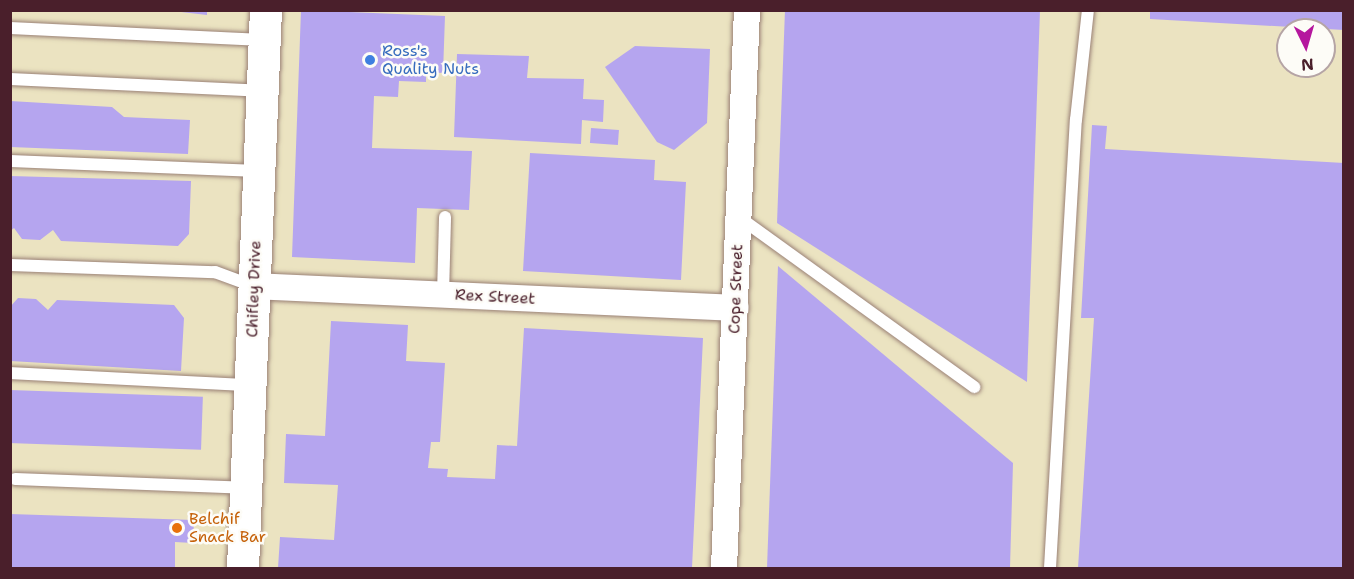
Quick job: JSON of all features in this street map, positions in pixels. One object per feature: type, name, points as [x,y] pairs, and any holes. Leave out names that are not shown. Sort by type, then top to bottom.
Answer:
[{"type":"street","name":"Cope Street","points":[[724,568],[747,10]]},
{"type":"street","name":"Chifley Drive","points":[[243,568],[265,25]]},
{"type":"street","name":"Rex Street","points":[[254,286],[735,308]]},
{"type":"lane","points":[[1050,568],[1076,120],[1088,10]]},
{"type":"lane","points":[[10,28],[265,25]]},
{"type":"lane","points":[[10,79],[262,91]]},
{"type":"lane","points":[[10,161],[259,171]]},
{"type":"lane","points":[[442,295],[446,217]]},
{"type":"lane","points":[[739,217],[974,387]]},
{"type":"lane","points":[[10,265],[215,272],[254,286]]},
{"type":"lane","points":[[10,373],[250,385]]},
{"type":"lane","points":[[15,480],[246,489]]},
{"type":"building","points":[[164,10],[207,10],[207,15]]},
{"type":"building","points":[[301,10],[445,16],[443,73],[426,72],[426,82],[399,81],[398,97],[374,96],[372,148],[472,151],[469,210],[417,208],[415,263],[292,257]]},
{"type":"building","points":[[785,10],[1040,10],[1027,382],[777,223]]},
{"type":"building","points":[[1150,10],[1344,10],[1344,30],[1336,30],[1336,18],[1276,18],[1276,26],[1150,19]]},
{"type":"building","points":[[635,46],[710,49],[707,123],[674,150],[657,142],[605,67]]},
{"type":"building","points":[[457,54],[529,56],[527,78],[584,79],[583,99],[604,100],[603,122],[582,120],[581,144],[454,137]]},
{"type":"building","points":[[10,101],[112,107],[124,117],[190,120],[188,154],[10,147]]},
{"type":"building","points":[[1092,125],[1107,126],[1105,149],[1344,163],[1344,568],[1078,568],[1094,318],[1081,318]]},
{"type":"building","points":[[591,128],[619,130],[618,145],[590,143]]},
{"type":"building","points":[[530,153],[655,160],[654,180],[686,182],[681,280],[523,271]]},
{"type":"building","points":[[10,176],[191,181],[189,234],[178,246],[61,241],[53,230],[40,240],[22,239],[14,228],[10,231]]},
{"type":"building","points":[[778,266],[1013,463],[1010,568],[767,568]]},
{"type":"building","points":[[18,298],[36,299],[48,310],[57,300],[174,305],[184,318],[181,371],[10,361],[10,307]]},
{"type":"building","points":[[331,321],[408,325],[406,361],[445,363],[440,442],[431,442],[428,468],[448,469],[447,477],[495,479],[497,445],[517,446],[524,328],[703,338],[692,568],[278,568],[280,537],[334,540],[338,485],[284,483],[286,434],[325,436]]},
{"type":"building","points":[[10,390],[203,397],[201,450],[10,443]]},
{"type":"building","points":[[10,514],[194,520],[193,543],[175,542],[175,568],[10,568]]},
{"type":"place","name":"Ross's Quality Nuts","points":[[370,60]]},
{"type":"place","name":"Belchif Snack Bar","points":[[177,528]]}]
